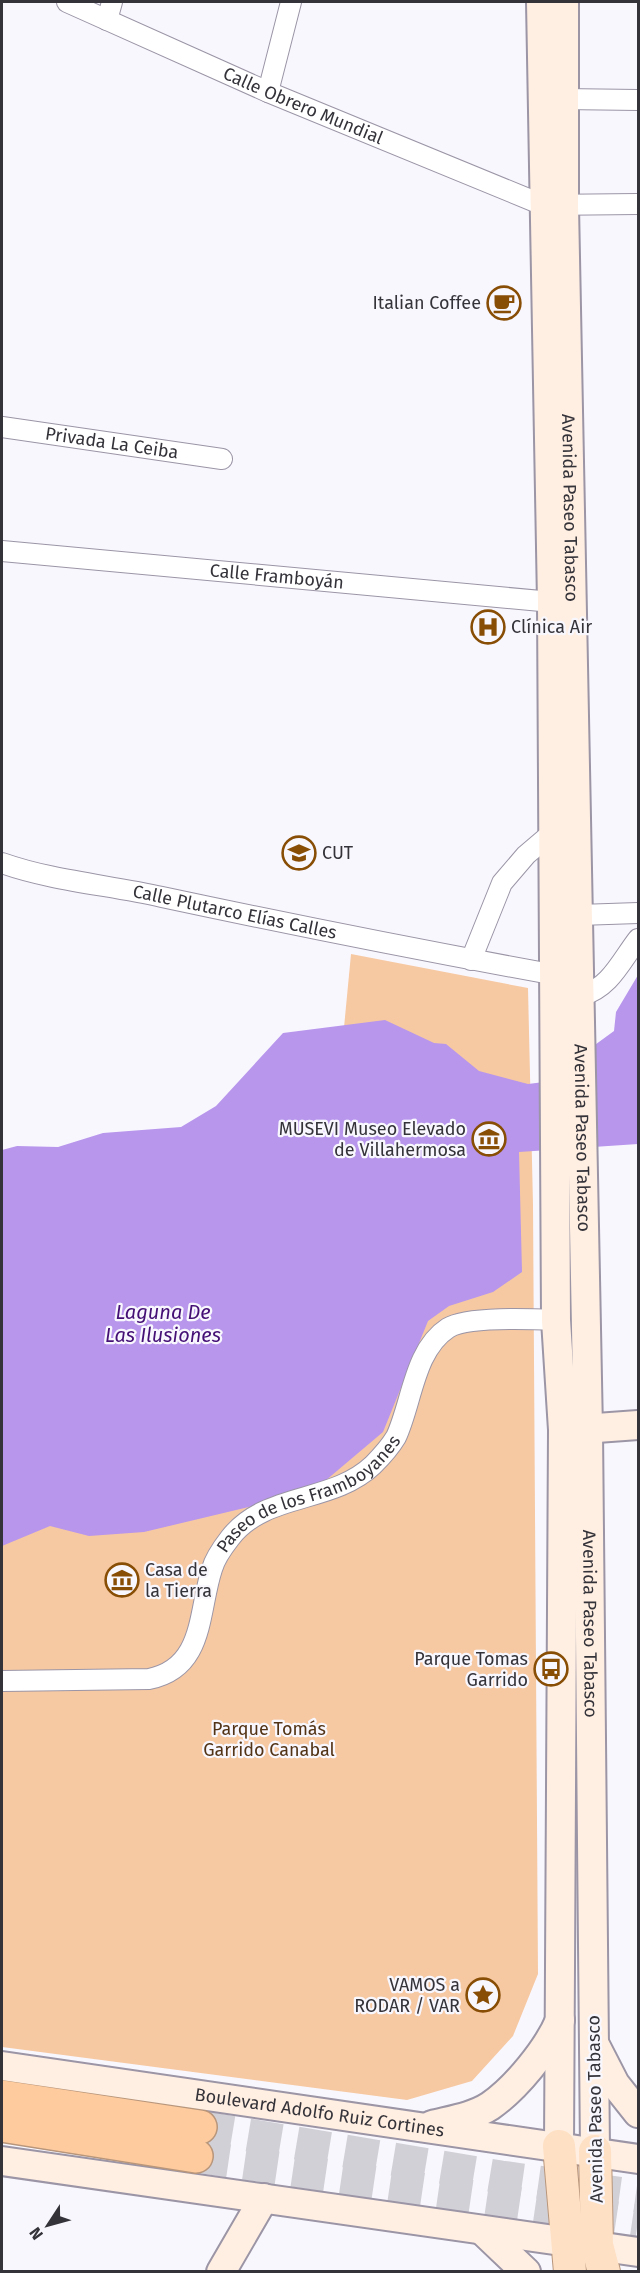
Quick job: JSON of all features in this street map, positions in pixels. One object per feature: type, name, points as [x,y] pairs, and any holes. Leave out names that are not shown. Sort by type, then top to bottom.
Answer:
[{"type":"highway","points":[[2,2097],[198,2141],[2,2125]]},
{"type":"main road","name":"Avenida Paseo Tabasco","points":[[541,2],[554,205],[581,996],[575,1430],[559,2146],[568,2258]]},
{"type":"main road","name":"Avenida Paseo Tabasco","points":[[564,2],[564,99],[554,205],[552,602],[556,975],[556,1320],[575,1430],[595,2151],[601,2258]]},
{"type":"main road","points":[[575,1430],[639,1425]]},
{"type":"main road","points":[[418,2129],[472,2114],[489,2106],[534,2061],[554,2034],[561,2018]]},
{"type":"main road","points":[[593,2040],[615,2084],[639,2113]]},
{"type":"main road","name":"Boulevard Adolfo Ruiz Cortines","points":[[2,2066],[418,2129],[559,2146],[639,2159]]},
{"type":"main road","points":[[2,2161],[484,2232],[568,2258],[601,2258],[639,2252]]},
{"type":"main road","points":[[221,2271],[264,2198]]},
{"type":"main road","points":[[484,2232],[526,2271]]},
{"type":"street","name":"Calle Obrero Mundial","points":[[67,2],[110,11],[268,92],[554,205]]},
{"type":"street","points":[[268,92],[291,2]]},
{"type":"street","points":[[564,99],[639,100]]},
{"type":"street","points":[[554,205],[639,204]]},
{"type":"street","name":"Privada La Ceiba","points":[[2,428],[222,459]]},
{"type":"street","name":"Calle Framboyán","points":[[2,551],[552,602]]},
{"type":"street","points":[[471,960],[502,883],[526,855],[553,832]]},
{"type":"street","name":"Calle Plutarco Elías Calles","points":[[2,863],[24,871],[126,889],[352,938],[556,975]]},
{"type":"street","points":[[579,915],[639,913]]},
{"type":"street","points":[[581,996],[598,989],[611,978],[639,939]]},
{"type":"street","name":"Paseo de los Framboyanes","points":[[2,1681],[126,1681],[149,1679],[167,1673],[184,1659],[198,1636],[212,1568],[231,1537],[262,1512],[333,1489],[371,1467],[395,1438],[428,1351],[440,1334],[451,1326],[507,1318],[556,1320]]},
{"type":"green space","name":"Parque Tomás Garrido Canabal","points":[[351,954],[528,988],[533,1204],[538,1974],[513,2036],[472,2081],[407,2100],[2,2047],[2,1496],[343,1038]]},
{"type":"water","name":"Laguna De Las Ilusiones","points":[[638,975],[638,1144],[519,1152],[522,1272],[493,1292],[449,1306],[428,1321],[383,1432],[312,1492],[144,1532],[89,1536],[50,1526],[2,1546],[2,1150],[17,1146],[58,1147],[103,1133],[181,1127],[216,1106],[283,1033],[385,1020],[434,1043],[446,1044],[479,1071],[528,1084],[544,1082],[614,1031],[616,1012]]},
{"type":"tunnel","points":[[200,2127],[501,2177],[638,2196]]},
{"type":"tunnel","points":[[196,2156],[638,2221]]},
{"type":"place","name":"Italian Coffee","points":[[504,303]]},
{"type":"place","name":"Clínica Air","points":[[488,627]]},
{"type":"place","name":"CUT","points":[[299,853]]},
{"type":"place","name":"MUSEVI Museo Elevado de Villahermosa","points":[[489,1139]]},
{"type":"place","name":"Casa de la Tierra","points":[[122,1580]]},
{"type":"place","name":"Parque Tomas Garrido","points":[[551,1669]]},
{"type":"place","name":"VAMOS a RODAR / VAR","points":[[483,1995]]}]
